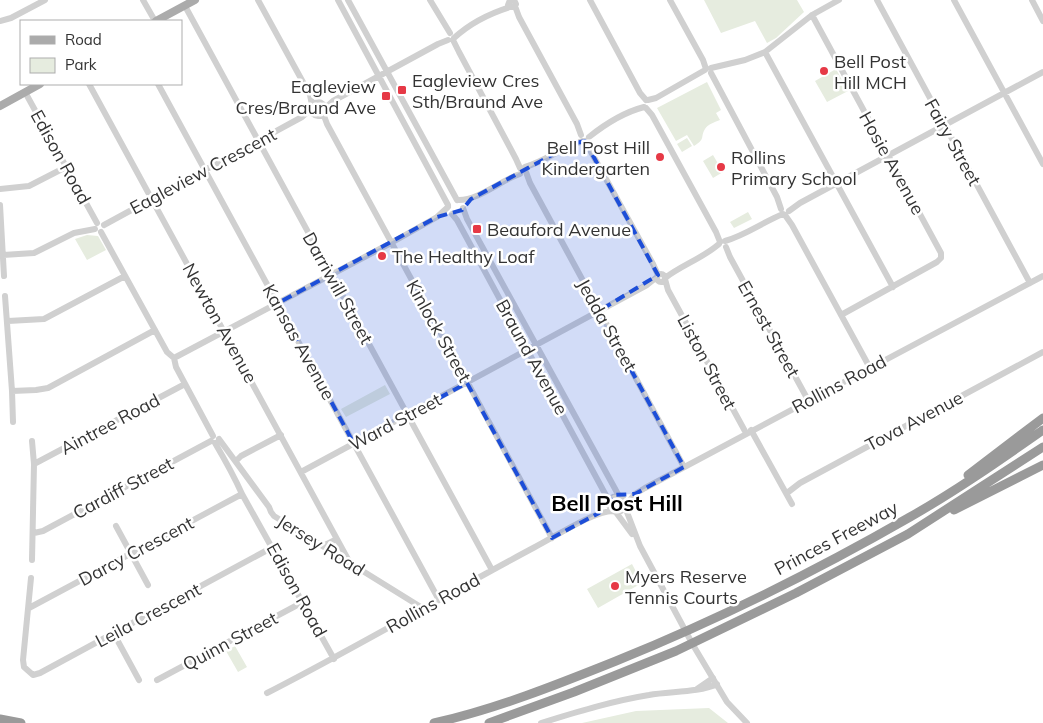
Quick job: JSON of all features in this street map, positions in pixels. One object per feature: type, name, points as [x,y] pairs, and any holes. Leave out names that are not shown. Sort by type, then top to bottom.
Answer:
[{"type":"highway","points":[[937,501],[1043,418]]},
{"type":"highway","name":"Princes Freeway","points":[[434,723],[490,708],[537,692],[708,622],[822,565],[911,517],[1043,430]]},
{"type":"highway","name":"Princes Freeway","points":[[489,723],[676,651],[796,592],[908,534],[1043,447]]},
{"type":"highway","points":[[908,534],[1043,465]]},
{"type":"highway","points":[[2,719],[21,723]]},
{"type":"main road","points":[[157,20],[195,0]]},
{"type":"main road","points":[[0,106],[38,85]]},
{"type":"street","points":[[0,21],[10,18],[45,0]]},
{"type":"street","points":[[143,0],[154,20]]},
{"type":"street","name":"Kinlock Street","points":[[258,0],[552,538]]},
{"type":"street","name":"Braund Avenue","points":[[338,0],[609,502]]},
{"type":"street","points":[[348,0],[458,200]]},
{"type":"street","name":"Jedda Street","points":[[430,0],[684,467]]},
{"type":"street","name":"Ernest Street","points":[[590,0],[808,400]]},
{"type":"street","points":[[670,0],[870,368]]},
{"type":"street","points":[[175,358],[450,210],[458,200],[471,198],[698,76],[765,52],[812,15],[839,0]]},
{"type":"street","name":"Fairy Street","points":[[877,0],[1030,283]]},
{"type":"street","points":[[954,0],[1043,164]]},
{"type":"street","points":[[1032,0],[1043,21]]},
{"type":"street","points":[[318,109],[513,2]]},
{"type":"street","name":"Liston Street","points":[[513,2],[519,17],[661,278],[748,432],[792,504]]},
{"type":"street","name":"Darriwill Street","points":[[185,6],[492,570]]},
{"type":"street","name":"Hosie Avenue","points":[[812,15],[941,253],[941,258],[937,262],[893,287]]},
{"type":"street","points":[[765,52],[893,287],[841,315]]},
{"type":"street","name":"Ward Street","points":[[301,472],[1043,72]]},
{"type":"street","name":"Newton Avenue","points":[[90,85],[350,563]]},
{"type":"street","name":"Kansas Avenue","points":[[159,85],[440,600]]},
{"type":"street","name":"Edison Road","points":[[25,92],[167,352],[175,358],[176,367],[236,478],[242,494],[256,515],[334,659]]},
{"type":"street","name":"Eagleview Crescent","points":[[3,254],[34,253],[74,233],[99,227],[318,109]]},
{"type":"street","points":[[0,189],[29,186],[66,167]]},
{"type":"street","points":[[450,210],[458,212],[471,198]]},
{"type":"street","name":"Braund Avenue","points":[[458,200],[462,203],[467,219],[620,496]]},
{"type":"street","points":[[0,205],[4,276]]},
{"type":"street","points":[[8,321],[44,319],[125,276]]},
{"type":"street","name":"Rollins Road","points":[[620,496],[635,494],[1043,276]]},
{"type":"street","points":[[5,296],[13,422]]},
{"type":"street","points":[[12,391],[48,388],[155,330]]},
{"type":"street","name":"Tova Avenue","points":[[787,493],[800,483],[1043,352]]},
{"type":"street","name":"Aintree Road","points":[[34,464],[185,384]]},
{"type":"street","points":[[236,461],[241,456],[281,435]]},
{"type":"street","name":"Jersey Road","points":[[214,440],[236,461],[269,507],[270,516],[323,546],[424,609]]},
{"type":"street","name":"Cardiff Street","points":[[34,533],[43,531],[214,440]]},
{"type":"street","points":[[32,441],[34,464],[32,560]]},
{"type":"street","name":"Darcy Crescent","points":[[29,608],[242,494]]},
{"type":"street","name":"Rollins Road","points":[[625,506],[635,494]]},
{"type":"street","points":[[640,546],[624,500],[620,496],[613,497],[609,502],[610,507],[640,546],[715,681],[732,709],[746,723]]},
{"type":"street","name":"Rollins Road","points":[[267,694],[599,513],[609,502]]},
{"type":"street","points":[[614,511],[620,511],[625,506]]},
{"type":"street","name":"Rollins Road","points":[[599,513],[614,511]]},
{"type":"street","points":[[256,515],[270,516],[263,529]]},
{"type":"street","points":[[116,526],[148,585]]},
{"type":"street","points":[[323,546],[337,538]]},
{"type":"street","name":"Leila Crescent","points":[[29,608],[23,660],[24,667],[33,674],[40,673],[114,634],[273,547]]},
{"type":"street","points":[[29,608],[31,578]]},
{"type":"street","name":"Quinn Street","points":[[157,680],[303,602]]},
{"type":"street","points":[[114,634],[139,680]]},
{"type":"street","points":[[541,723],[614,702],[696,689],[707,689],[715,681]]},
{"type":"highlighted area","points":[[585,141],[658,275],[599,311],[684,467],[635,494],[613,495],[599,513],[552,538],[467,383],[354,444],[278,303],[437,217],[462,210],[471,199],[572,144]]},
{"type":"green space","points":[[704,0],[797,0],[804,12],[776,38],[767,43],[755,21],[721,33]]},
{"type":"green space","points":[[836,69],[848,91],[827,102],[815,81]]},
{"type":"green space","points":[[707,82],[721,110],[716,113],[720,120],[706,127],[701,140],[694,146],[687,135],[676,141],[657,108]]},
{"type":"green space","points":[[687,138],[692,146],[682,152],[677,144]]},
{"type":"green space","points":[[713,155],[723,172],[713,178],[703,161]]},
{"type":"green space","points":[[748,212],[752,219],[734,228],[730,222]]},
{"type":"green space","points":[[87,235],[98,236],[106,250],[87,260],[75,239]]},
{"type":"green space","points":[[385,385],[390,394],[346,417],[341,409]]},
{"type":"green space","name":"Myers Reserve Tennis Courts","points":[[632,564],[642,583],[598,608],[587,589]]},
{"type":"green space","points":[[235,646],[247,667],[238,672],[226,651]]},
{"type":"green space","points":[[709,708],[728,723],[582,723],[636,711]]},
{"type":"place","name":"Bell Post Hill MCH","points":[[824,71]]},
{"type":"place","name":"Eagleview Cres Sth/Braund Ave","points":[[402,90]]},
{"type":"place","name":"Eagleview Cres/Braund Ave","points":[[386,96]]},
{"type":"place","name":"Bell Post Hill Kindergarten","points":[[660,157]]},
{"type":"place","name":"Rollins Primary School","points":[[721,167]]},
{"type":"place","name":"Beauford Avenue","points":[[477,229]]},
{"type":"place","name":"The Healthy Loaf","points":[[382,256]]},
{"type":"place","name":"Myers Reserve Tennis Courts","points":[[615,586]]},
{"type":"district","name":"Bell Post Hill","points":[[617,503]]}]
